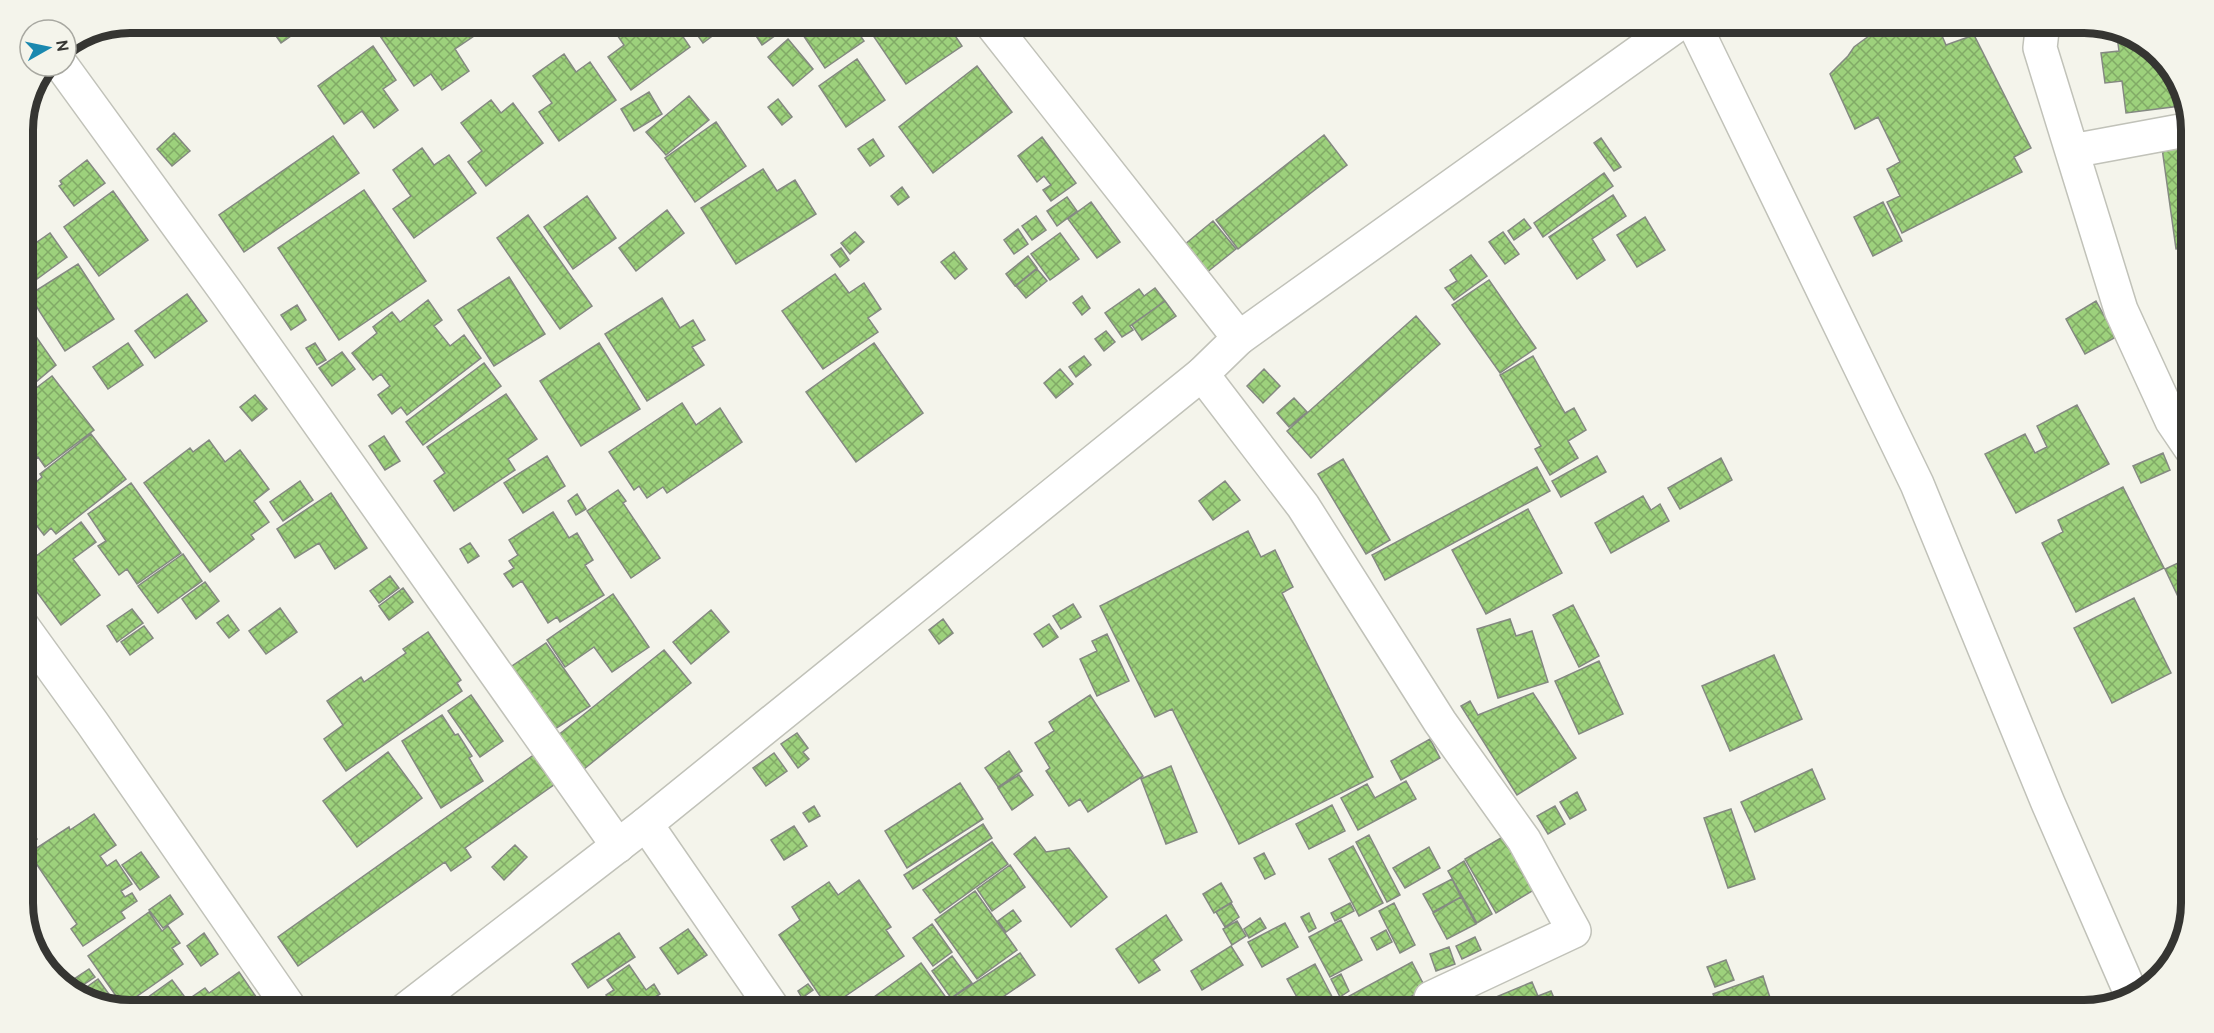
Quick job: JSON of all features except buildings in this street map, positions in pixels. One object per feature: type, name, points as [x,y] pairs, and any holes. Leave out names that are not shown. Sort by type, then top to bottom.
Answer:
[{"type":"street","points":[[999,33],[1239,338]]},
{"type":"street","points":[[419,1000],[646,824],[1202,374],[1239,338],[1666,33]]},
{"type":"street","points":[[1698,33],[1917,484],[2048,803],[2129,989]]},
{"type":"street","points":[[2042,33],[2040,48],[2121,310],[2172,421],[2181,434]]},
{"type":"street","points":[[71,78],[227,293],[618,846]]},
{"type":"street","points":[[2072,151],[2181,131]]},
{"type":"street","points":[[1202,374],[1303,506],[1440,722],[1524,840],[1574,931],[1431,998],[1431,1000]]},
{"type":"street","points":[[33,641],[283,1000]]},
{"type":"street","points":[[646,824],[766,1000]]}]
